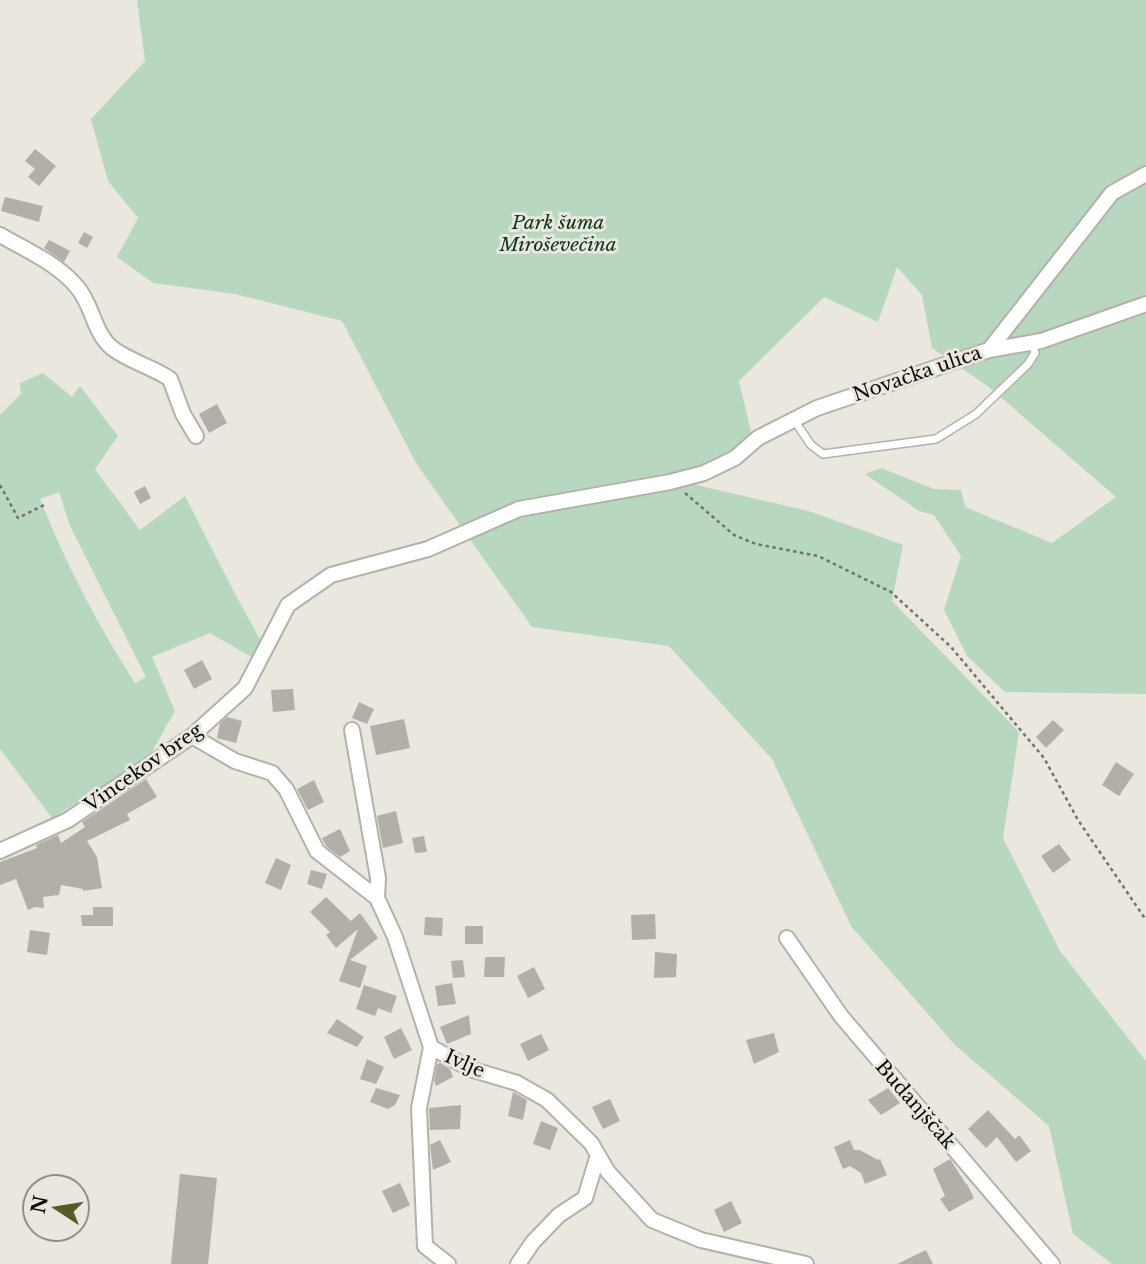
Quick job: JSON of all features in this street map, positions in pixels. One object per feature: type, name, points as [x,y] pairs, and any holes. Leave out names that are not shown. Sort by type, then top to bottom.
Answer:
[{"type":"street","name":"Novačka ulica","points":[[670,482],[704,472],[735,458],[758,438],[817,408],[989,349],[1112,192],[1146,174]]},
{"type":"street","points":[[0,235],[50,263],[77,287],[90,308],[99,333],[112,348],[170,379],[183,414],[196,436]]},
{"type":"street","points":[[989,349],[1032,343],[1146,304]]},
{"type":"street","name":"Vincekov breg","points":[[0,851],[68,820],[192,736],[245,688],[288,605],[331,575],[428,550],[519,509],[670,482]]},
{"type":"street","points":[[352,730],[378,878],[377,898]]},
{"type":"street","name":"Ivlje","points":[[192,736],[235,761],[272,773],[286,789],[317,851],[377,898],[395,937],[431,1047],[470,1069],[516,1083],[547,1100],[591,1143],[608,1172],[652,1220],[701,1240],[806,1264]]},
{"type":"street","name":"Budanjščak","points":[[787,938],[841,1016],[1052,1264]]},
{"type":"street","points":[[431,1047],[419,1108],[425,1246],[448,1264]]},
{"type":"street","points":[[518,1264],[533,1242],[559,1214],[584,1198],[598,1155]]},
{"type":"lane","points":[[794,420],[811,445],[823,454],[936,439],[976,414],[1028,364],[1035,353],[1032,343]]},
{"type":"path","points":[[670,482],[734,535],[756,544],[818,556],[891,592],[941,637],[1044,758],[1077,820],[1146,920]]},
{"type":"path","points":[[0,485],[18,519],[44,505]]},
{"type":"green space","name":"Park šuma Miroševečina","points":[[137,0],[1146,0],[1146,694],[1005,692],[967,656],[944,610],[961,556],[934,515],[919,511],[865,474],[881,468],[934,489],[961,490],[965,507],[1052,543],[1116,497],[989,387],[932,348],[922,295],[897,267],[878,322],[824,297],[739,381],[752,436],[684,482],[812,512],[903,545],[892,601],[1019,732],[1003,838],[1060,951],[1146,1061],[1146,1264],[1112,1264],[1073,1234],[1049,1126],[955,1045],[851,926],[772,759],[669,646],[532,627],[416,463],[342,321],[235,294],[153,283],[117,257],[138,218],[108,181],[91,119],[145,61]]},
{"type":"green space","points":[[43,373],[72,397],[80,386],[118,436],[95,469],[140,530],[185,496],[262,643],[255,659],[210,633],[152,657],[175,711],[148,759],[52,818],[0,749],[0,415],[21,394],[20,383]],"holes":[[[59,492],[70,526],[146,677],[135,683],[83,593],[40,499]]]},
{"type":"building","points":[[35,149],[56,166],[39,186],[28,177],[35,169],[25,161]]},
{"type":"building","points":[[5,197],[43,206],[39,222],[1,211]]},
{"type":"building","points":[[84,232],[93,237],[87,248],[78,243]]},
{"type":"building","points":[[49,240],[70,251],[64,262],[44,248]]},
{"type":"building","points":[[217,404],[227,423],[209,433],[199,414]]},
{"type":"building","points":[[145,486],[151,498],[140,504],[134,492]]},
{"type":"building","points":[[202,660],[212,679],[194,689],[184,670]]},
{"type":"building","points":[[293,689],[295,710],[273,712],[271,690]]},
{"type":"building","points":[[359,702],[374,709],[367,724],[352,718]]},
{"type":"building","points":[[227,717],[242,721],[236,743],[217,738],[220,723]]},
{"type":"building","points":[[404,719],[410,748],[376,755],[370,726]]},
{"type":"building","points":[[1053,720],[1064,730],[1046,748],[1036,737]]},
{"type":"building","points":[[1116,762],[1134,774],[1119,796],[1102,785]]},
{"type":"building","points":[[146,779],[157,797],[127,814],[130,820],[87,841],[97,857],[102,888],[83,891],[61,885],[59,895],[43,897],[44,908],[35,907],[28,910],[16,879],[0,885],[0,862],[37,848],[36,845],[58,835],[61,843],[85,827],[82,822]]},
{"type":"building","points":[[314,780],[324,802],[308,810],[297,789]]},
{"type":"building","points":[[396,811],[403,843],[383,848],[377,816]]},
{"type":"building","points":[[340,829],[350,851],[340,857],[326,846],[322,838]]},
{"type":"building","points":[[424,836],[427,852],[415,853],[412,838]]},
{"type":"building","points":[[1059,844],[1071,860],[1053,873],[1041,856]]},
{"type":"building","points":[[276,858],[291,865],[281,890],[265,883]]},
{"type":"building","points":[[311,870],[327,874],[322,889],[307,884]]},
{"type":"building","points":[[326,897],[351,921],[360,913],[378,938],[350,960],[367,966],[360,988],[339,981],[358,929],[336,948],[326,935],[330,932],[310,912]]},
{"type":"building","points":[[93,907],[113,907],[113,926],[82,926],[81,915],[93,915]]},
{"type":"building","points":[[655,914],[656,939],[632,940],[631,915]]},
{"type":"building","points":[[425,917],[443,918],[442,936],[424,935]]},
{"type":"building","points":[[465,926],[483,926],[483,944],[465,944]]},
{"type":"building","points":[[30,930],[50,933],[47,955],[27,952]]},
{"type":"building","points":[[655,952],[677,954],[676,977],[654,978]]},
{"type":"building","points":[[485,957],[505,957],[504,977],[484,977]]},
{"type":"building","points":[[463,960],[465,977],[453,978],[451,961]]},
{"type":"building","points":[[534,967],[545,989],[528,998],[517,976]]},
{"type":"building","points":[[452,983],[456,1004],[438,1006],[435,986]]},
{"type":"building","points":[[364,985],[397,996],[391,1013],[378,1008],[375,1016],[356,1009]]},
{"type":"building","points":[[469,1015],[471,1034],[447,1044],[440,1027]]},
{"type":"building","points":[[337,1019],[364,1037],[357,1047],[327,1033]]},
{"type":"building","points":[[401,1028],[412,1050],[394,1059],[384,1037]]},
{"type":"building","points":[[774,1033],[779,1052],[754,1064],[746,1040]]},
{"type":"building","points":[[541,1034],[549,1050],[528,1061],[520,1044]]},
{"type":"building","points":[[367,1059],[384,1067],[376,1084],[360,1079]]},
{"type":"building","points":[[437,1064],[450,1069],[453,1077],[436,1086],[434,1081]]},
{"type":"building","points":[[376,1088],[400,1095],[395,1105],[388,1109],[370,1102]]},
{"type":"building","points":[[888,1088],[900,1103],[881,1115],[868,1100]]},
{"type":"building","points":[[513,1092],[527,1100],[523,1120],[508,1116]]},
{"type":"building","points":[[610,1099],[620,1121],[603,1129],[592,1107]]},
{"type":"building","points":[[461,1105],[460,1129],[430,1130],[429,1108]]},
{"type":"building","points":[[988,1110],[1015,1139],[1019,1135],[1031,1151],[1016,1162],[997,1137],[986,1148],[968,1129]]},
{"type":"building","points":[[541,1121],[558,1128],[550,1150],[533,1144]]},
{"type":"building","points":[[440,1140],[451,1162],[433,1170],[430,1145]]},
{"type":"building","points":[[850,1140],[854,1150],[880,1159],[887,1175],[865,1184],[861,1173],[850,1166],[843,1169],[834,1147]]},
{"type":"building","points":[[950,1159],[974,1198],[949,1212],[940,1199],[945,1196],[933,1169]]},
{"type":"building","points":[[180,1174],[217,1178],[208,1264],[171,1264]]},
{"type":"building","points":[[400,1183],[410,1205],[393,1213],[382,1191]]},
{"type":"building","points":[[731,1201],[742,1223],[724,1232],[714,1210]]},
{"type":"building","points":[[926,1250],[933,1264],[897,1264]]}]
